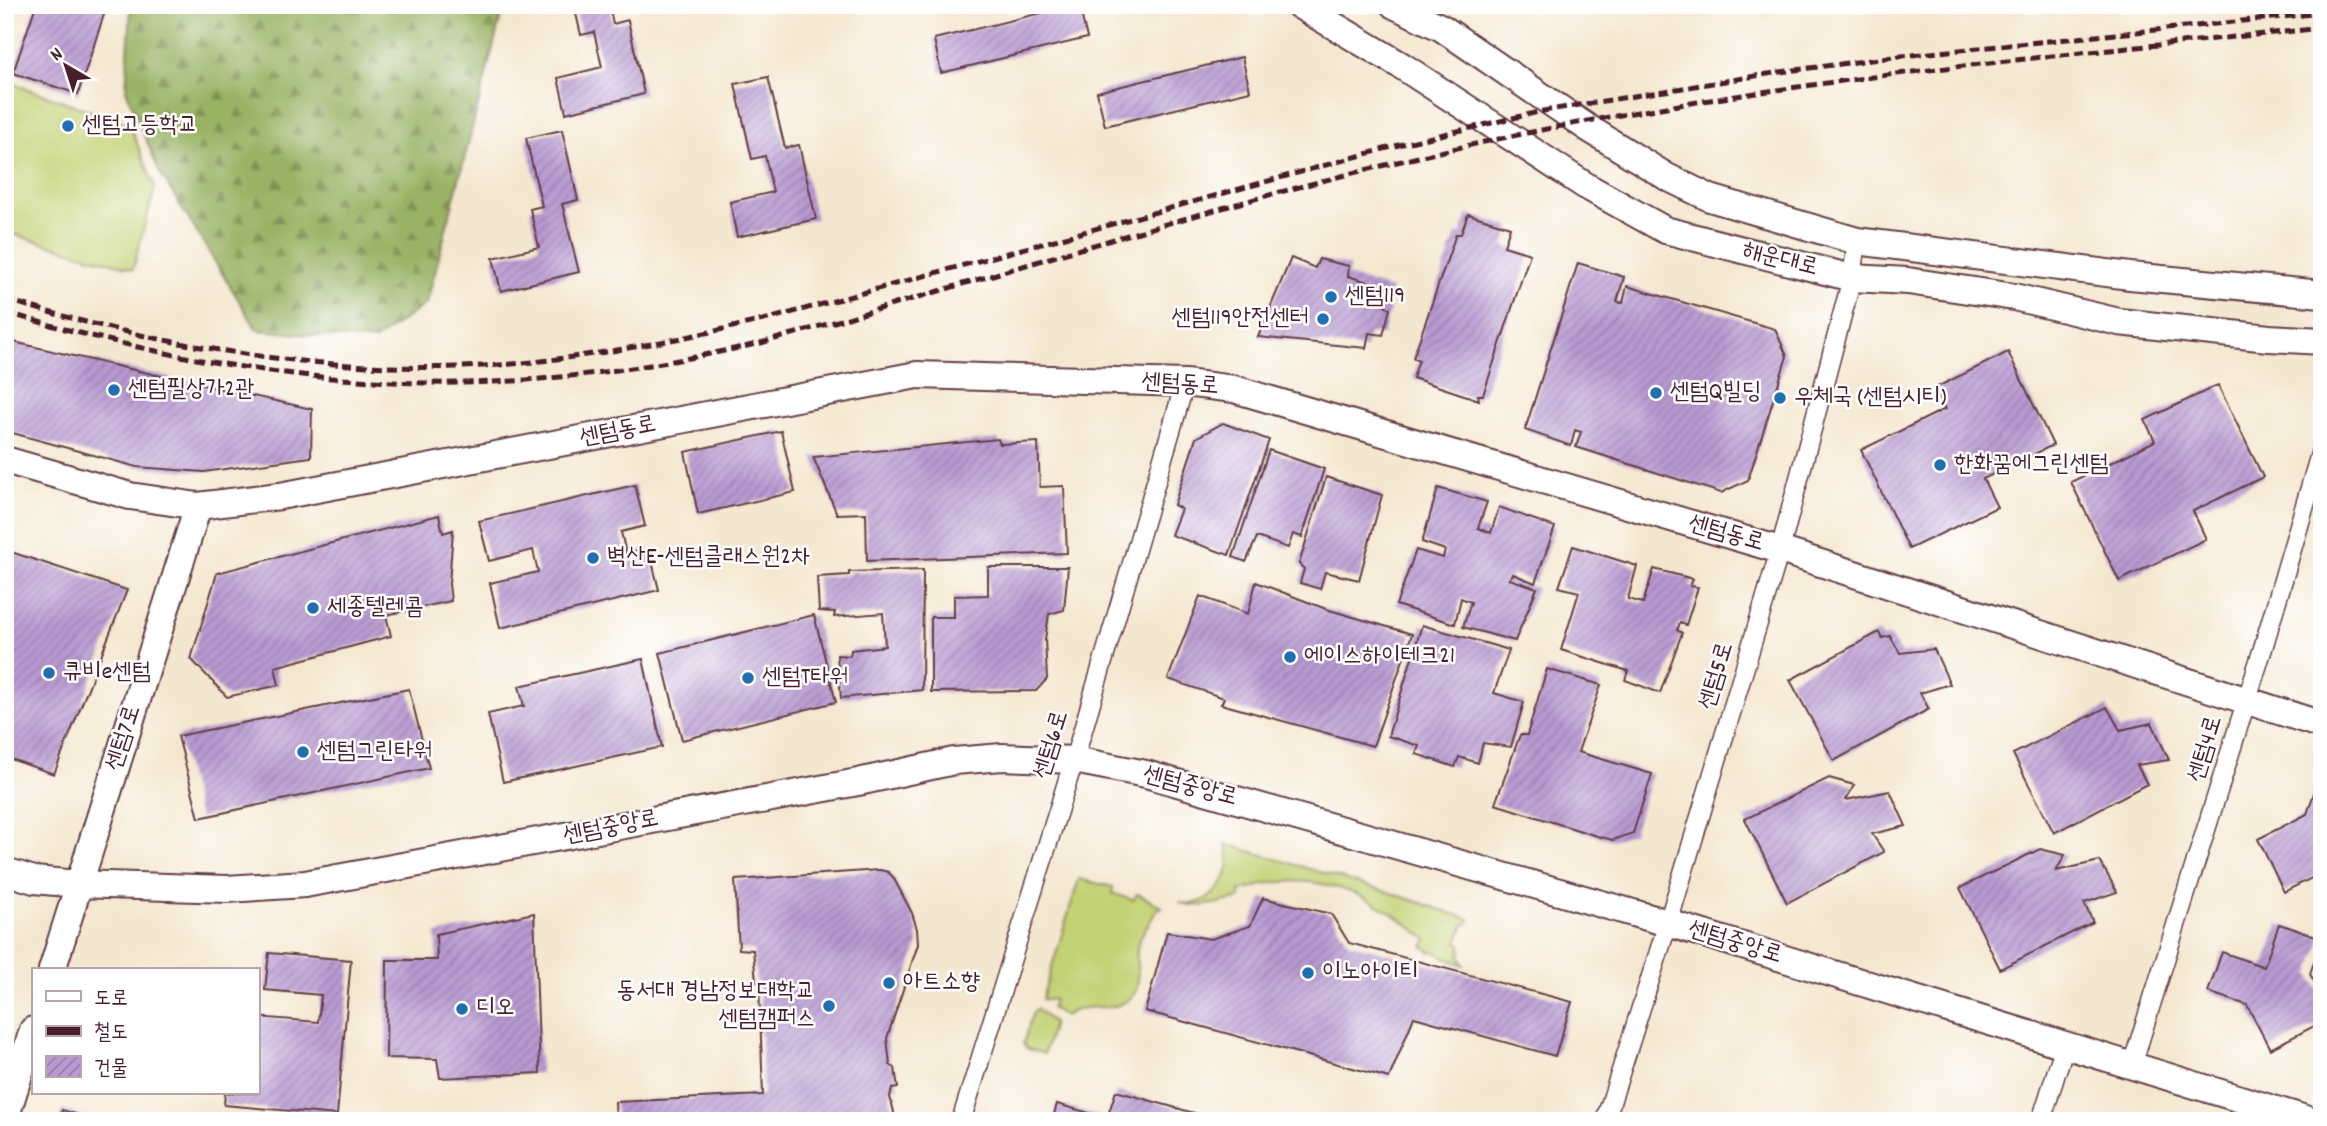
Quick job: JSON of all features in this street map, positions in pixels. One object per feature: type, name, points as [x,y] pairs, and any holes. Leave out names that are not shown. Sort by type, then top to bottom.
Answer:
[{"type":"main road","name":"해운대로","points":[[1300,5],[1402,66],[1586,187],[1665,230],[1852,278],[1908,281],[2014,297],[2119,322],[2322,341]]},
{"type":"main road","name":"해운대로","points":[[1394,5],[1442,28],[1588,128],[1667,177],[1710,198],[1857,241],[2130,276],[2322,294]]},
{"type":"main road","name":"센텀동로","points":[[5,460],[130,496],[198,506],[281,496],[916,375],[1185,383],[1234,389],[1780,550],[2322,725]]},
{"type":"main road","name":"센텀7로","points":[[53,968],[198,506]]},
{"type":"main road","name":"센텀중앙로","points":[[5,880],[227,889],[305,884],[858,782],[954,761],[1002,757],[1074,760],[1146,774],[1668,923],[2312,1121]]},
{"type":"main road","name":"센텀중앙로","points":[[5,862],[34,880]]},
{"type":"main road","name":"센텀중앙로","points":[[5,871],[34,880]]},
{"type":"main road","points":[[5,1119],[32,1033]]},
{"type":"street","name":"센텀5로","points":[[1605,1121],[1668,923],[1780,550],[1852,278],[1857,241]]},
{"type":"street","name":"센텀6로","points":[[961,1121],[1074,760],[1185,383]]},
{"type":"street","name":"센텀4로","points":[[2133,1065],[2322,447]]},
{"type":"street","points":[[2041,1121],[2065,1045]]},
{"type":"green space","points":[[131,5],[504,5],[427,303],[374,341],[257,330],[159,171],[126,90]]},
{"type":"green space","points":[[5,81],[129,124],[155,187],[133,269],[5,232]]},
{"type":"green space","points":[[1226,844],[1469,919],[1468,924],[1464,924],[1457,942],[1461,944],[1460,957],[1464,965],[1432,950],[1430,952],[1423,946],[1427,940],[1393,914],[1336,887],[1293,881],[1271,883],[1240,891],[1241,898],[1218,903],[1194,905],[1179,902],[1202,901],[1219,888],[1228,867]]},
{"type":"green space","points":[[1079,879],[1113,887],[1112,893],[1133,900],[1137,894],[1140,895],[1162,907],[1156,910],[1138,943],[1137,987],[1128,1000],[1108,1007],[1085,1008],[1065,1016],[1051,1008],[1054,1000],[1042,999]]},
{"type":"green space","points":[[1037,1009],[1053,1023],[1044,1054],[1026,1048],[1023,1043],[1033,1012]]},
{"type":"building","points":[[36,5],[107,5],[78,94],[13,73]]},
{"type":"building","points":[[574,5],[609,5],[613,24],[628,20],[644,94],[566,113],[558,78],[602,67],[594,32],[581,35]]},
{"type":"building","points":[[1079,5],[1087,38],[941,73],[934,39]]},
{"type":"building","points":[[1242,57],[1250,91],[1105,126],[1097,92]]},
{"type":"building","points":[[768,77],[785,148],[799,145],[816,219],[737,237],[730,202],[773,192],[765,156],[752,159],[735,84]]},
{"type":"building","points":[[562,130],[578,200],[562,204],[579,272],[501,291],[493,258],[539,247],[530,209],[542,206],[526,138]]},
{"type":"building","points":[[1468,214],[1510,227],[1504,246],[1530,254],[1483,395],[1478,395],[1479,400],[1413,378],[1419,360],[1413,358],[1456,234],[1461,234]]},
{"type":"building","name":"센텀119","points":[[1291,258],[1315,268],[1319,259],[1349,266],[1348,276],[1391,289],[1385,305],[1390,309],[1383,335],[1369,333],[1366,348],[1258,337]]},
{"type":"building","name":"센텀Q빌딩","points":[[1578,263],[1624,277],[1617,302],[1623,303],[1627,286],[1775,329],[1787,356],[1748,480],[1721,493],[1576,447],[1581,432],[1575,430],[1571,446],[1525,430]]},
{"type":"building","name":"센텀필상가2관","points":[[5,340],[312,409],[311,457],[204,472],[137,467],[5,431]]},
{"type":"building","name":"한화꿈에그린센텀","points":[[2008,352],[2053,445],[1983,479],[1997,507],[1909,549],[1861,450],[1945,409],[1935,388]]},
{"type":"building","name":"한화꿈에그린센텀","points":[[2218,385],[2263,477],[2193,511],[2206,539],[2119,581],[2071,482],[2155,441],[2145,420]]},
{"type":"building","points":[[1223,423],[1269,440],[1229,555],[1171,535],[1181,509],[1174,505],[1196,438]]},
{"type":"building","points":[[781,431],[795,492],[698,514],[685,452]]},
{"type":"building","points":[[998,439],[1000,444],[1038,442],[1040,487],[1064,486],[1067,553],[867,561],[866,513],[837,514],[813,457]]},
{"type":"building","points":[[1269,450],[1324,469],[1302,537],[1293,534],[1288,548],[1257,537],[1246,562],[1233,557]]},
{"type":"building","points":[[1326,477],[1382,495],[1359,580],[1325,572],[1320,589],[1300,583],[1304,569],[1299,564]]},
{"type":"building","name":"벽산E-센텀클래스원2차","points":[[635,485],[645,526],[621,532],[626,554],[649,549],[659,590],[500,628],[490,583],[538,572],[533,550],[489,561],[479,521]]},
{"type":"building","points":[[1438,488],[1487,502],[1478,528],[1491,533],[1499,507],[1555,527],[1535,583],[1513,574],[1509,579],[1537,588],[1515,641],[1463,627],[1471,602],[1461,598],[1455,624],[1396,605],[1416,550],[1443,558],[1445,550],[1422,542]]},
{"type":"building","name":"세종텔레콤","points":[[439,515],[443,533],[453,530],[449,584],[451,601],[386,615],[391,636],[275,667],[279,685],[227,697],[191,659],[217,573]]},
{"type":"building","points":[[1573,546],[1637,566],[1628,599],[1643,603],[1654,569],[1693,579],[1690,586],[1698,587],[1686,625],[1680,623],[1677,630],[1682,633],[1660,693],[1625,680],[1628,671],[1561,650],[1579,592],[1559,587]]},
{"type":"building","name":"큐비e센텀","points":[[5,550],[127,590],[54,774],[5,757]]},
{"type":"building","points":[[988,567],[1068,567],[1064,610],[1049,614],[1045,639],[1047,679],[1036,691],[931,692],[931,617],[954,617],[954,596],[988,595]]},
{"type":"building","points":[[923,570],[922,690],[841,698],[837,655],[850,656],[851,650],[885,646],[883,613],[834,617],[835,612],[819,611],[817,577],[849,575],[849,572]]},
{"type":"building","name":"에이스하이테크21","points":[[1256,582],[1326,609],[1412,634],[1373,746],[1221,704],[1224,698],[1168,679],[1200,596],[1248,614]]},
{"type":"building","name":"센텀T타워","points":[[814,615],[836,702],[682,740],[660,653]]},
{"type":"building","points":[[1422,625],[1509,650],[1494,693],[1524,702],[1511,747],[1483,743],[1478,763],[1459,757],[1455,767],[1416,754],[1419,746],[1388,736]]},
{"type":"building","points":[[1879,632],[1882,638],[1890,636],[1900,653],[1934,649],[1950,684],[1920,693],[1929,709],[1834,761],[1790,680]]},
{"type":"building","points":[[643,659],[662,747],[503,782],[488,714],[524,706],[519,686]]},
{"type":"building","points":[[1547,669],[1601,685],[1578,752],[1652,774],[1633,833],[1613,840],[1495,804],[1520,735],[1527,735]]},
{"type":"building","name":"센텀그린타워","points":[[409,689],[429,768],[199,818],[178,736]]},
{"type":"building","points":[[2107,707],[2120,730],[2152,723],[2169,760],[2137,765],[2147,784],[2054,833],[2013,754]]},
{"type":"building","points":[[2321,772],[2322,873],[2284,892],[2258,839],[2307,814]]},
{"type":"building","points":[[1829,778],[1854,785],[1846,800],[1890,791],[1906,826],[1872,834],[1884,852],[1787,903],[1745,819]]},
{"type":"building","points":[[2040,849],[2065,855],[2056,871],[2100,861],[2117,892],[2084,903],[2093,922],[2000,969],[1960,888]]},
{"type":"building","name":"동서대 경남정보대학교 센텀캠퍼스","points":[[880,870],[893,877],[912,913],[918,944],[887,1038],[890,1065],[895,1068],[898,1088],[892,1089],[890,1097],[894,1112],[891,1121],[616,1121],[615,1102],[763,1095],[759,984],[756,981],[753,950],[739,949],[735,880]]},
{"type":"building","name":"이노아이티","points":[[1263,898],[1331,914],[1349,943],[1572,1002],[1555,1056],[1414,1017],[1389,1078],[1145,1011],[1167,932],[1211,939],[1250,926]]},
{"type":"building","name":"디오","points":[[534,913],[540,1073],[440,1078],[437,1059],[386,1058],[387,960],[437,960],[436,934]]},
{"type":"building","points":[[2279,924],[2322,938],[2310,974],[2322,996],[2322,1022],[2270,1049],[2247,1005],[2208,992],[2222,952],[2264,967]]},
{"type":"building","points":[[269,953],[351,960],[337,1115],[224,1105],[225,1094],[259,1094],[259,1017],[318,1022],[321,995],[265,990]]},
{"type":"building","points":[[1116,1091],[1219,1121],[1052,1121],[1057,1104],[1107,1118]]},
{"type":"building","points":[[62,1110],[95,1120],[95,1121],[59,1121]]},
{"type":"railway","points":[[5,299],[128,332],[256,356],[384,367],[449,367],[545,361],[643,346],[772,318],[1406,143],[1543,111],[1780,72],[1901,56],[2322,13]]},
{"type":"railway","points":[[5,312],[161,352],[319,377],[468,383],[595,373],[761,343],[1238,204],[1430,154],[1527,133],[1625,114],[1824,83],[2322,28]]},
{"type":"place","name":"센텀고등학교","points":[[68,126]]},
{"type":"place","name":"센텀119","points":[[1331,297]]},
{"type":"place","name":"센텀119안전센터","points":[[1323,319]]},
{"type":"place","name":"센텀필상가2관","points":[[114,390]]},
{"type":"place","name":"센텀Q빌딩","points":[[1656,393]]},
{"type":"place","name":"우체국 (센텀시티)","points":[[1780,398]]},
{"type":"place","name":"한화꿈에그린센텀","points":[[1940,465]]},
{"type":"place","name":"벽산E-센텀클래스원2차","points":[[593,558]]},
{"type":"place","name":"세종텔레콤","points":[[313,608]]},
{"type":"place","name":"에이스하이테크21","points":[[1290,657]]},
{"type":"place","name":"큐비e센텀","points":[[49,673]]},
{"type":"place","name":"센텀T타워","points":[[748,678]]},
{"type":"place","name":"센텀그린타워","points":[[303,752]]},
{"type":"place","name":"이노아이티","points":[[1308,973]]},
{"type":"place","name":"아트소향","points":[[889,983]]},
{"type":"place","name":"동서대 경남정보대학교 센텀캠퍼스","points":[[829,1006]]},
{"type":"place","name":"디오","points":[[462,1009]]}]
